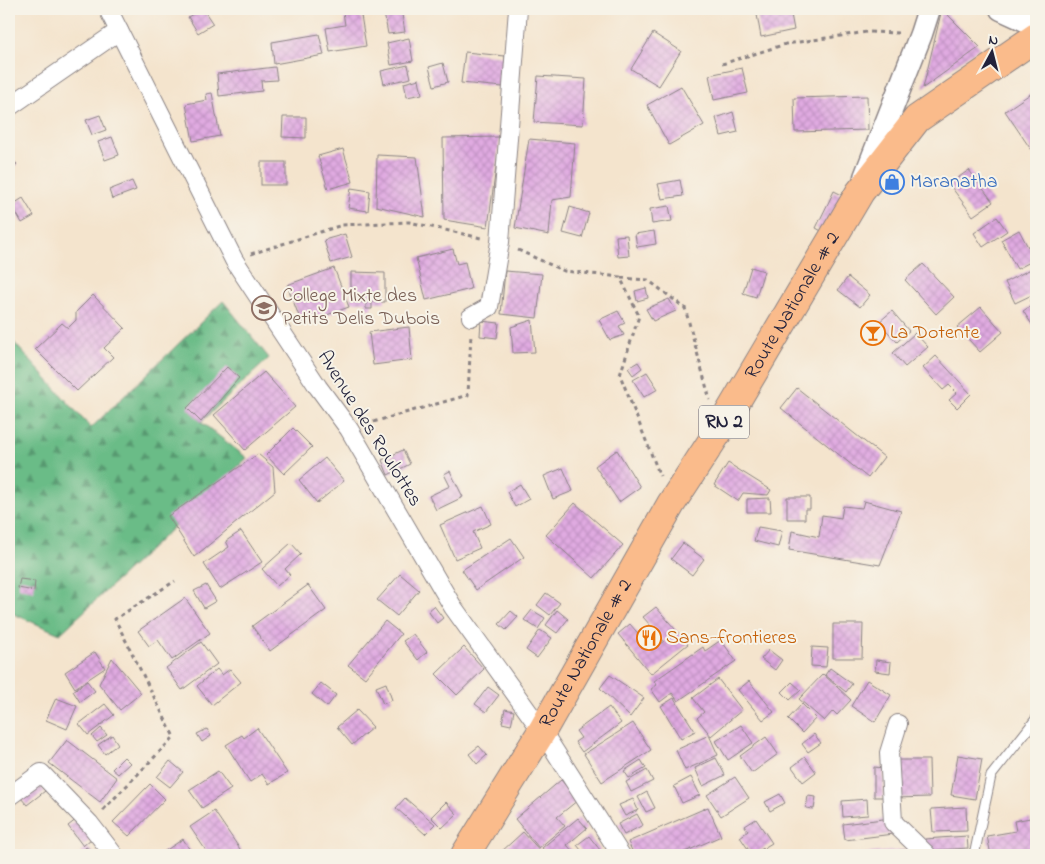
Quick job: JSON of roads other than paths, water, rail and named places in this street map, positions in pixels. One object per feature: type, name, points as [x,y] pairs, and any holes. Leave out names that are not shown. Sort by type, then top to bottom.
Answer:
[{"type":"main road","name":"Route Nationale # 2","points":[[465,855],[542,731],[672,504],[718,432],[860,192],[917,119],[1036,37]]},
{"type":"street","name":"Avenue des Roulottes","points":[[108,9],[234,260],[318,387],[349,429],[453,607],[542,731],[621,855]]},
{"type":"street","points":[[471,317],[489,307],[500,242],[518,9]]},
{"type":"street","points":[[860,192],[929,9]]},
{"type":"street","points":[[1001,9],[1036,25]]},
{"type":"street","points":[[9,107],[119,30]]},
{"type":"street","points":[[898,724],[889,753],[893,822],[927,855]]},
{"type":"street","points":[[9,792],[11,795],[41,773],[90,824],[114,855]]},
{"type":"lane","points":[[970,855],[975,850],[991,776],[1036,719]]},
{"type":"place","name":"Maranatha","points":[[892,182]]},
{"type":"place","name":"College Mixte des Petits Delis Dubois","points":[[264,308]]},
{"type":"place","name":"La Dotente","points":[[873,333]]},
{"type":"place","name":"Sans-frontieres","points":[[649,638]]}]
